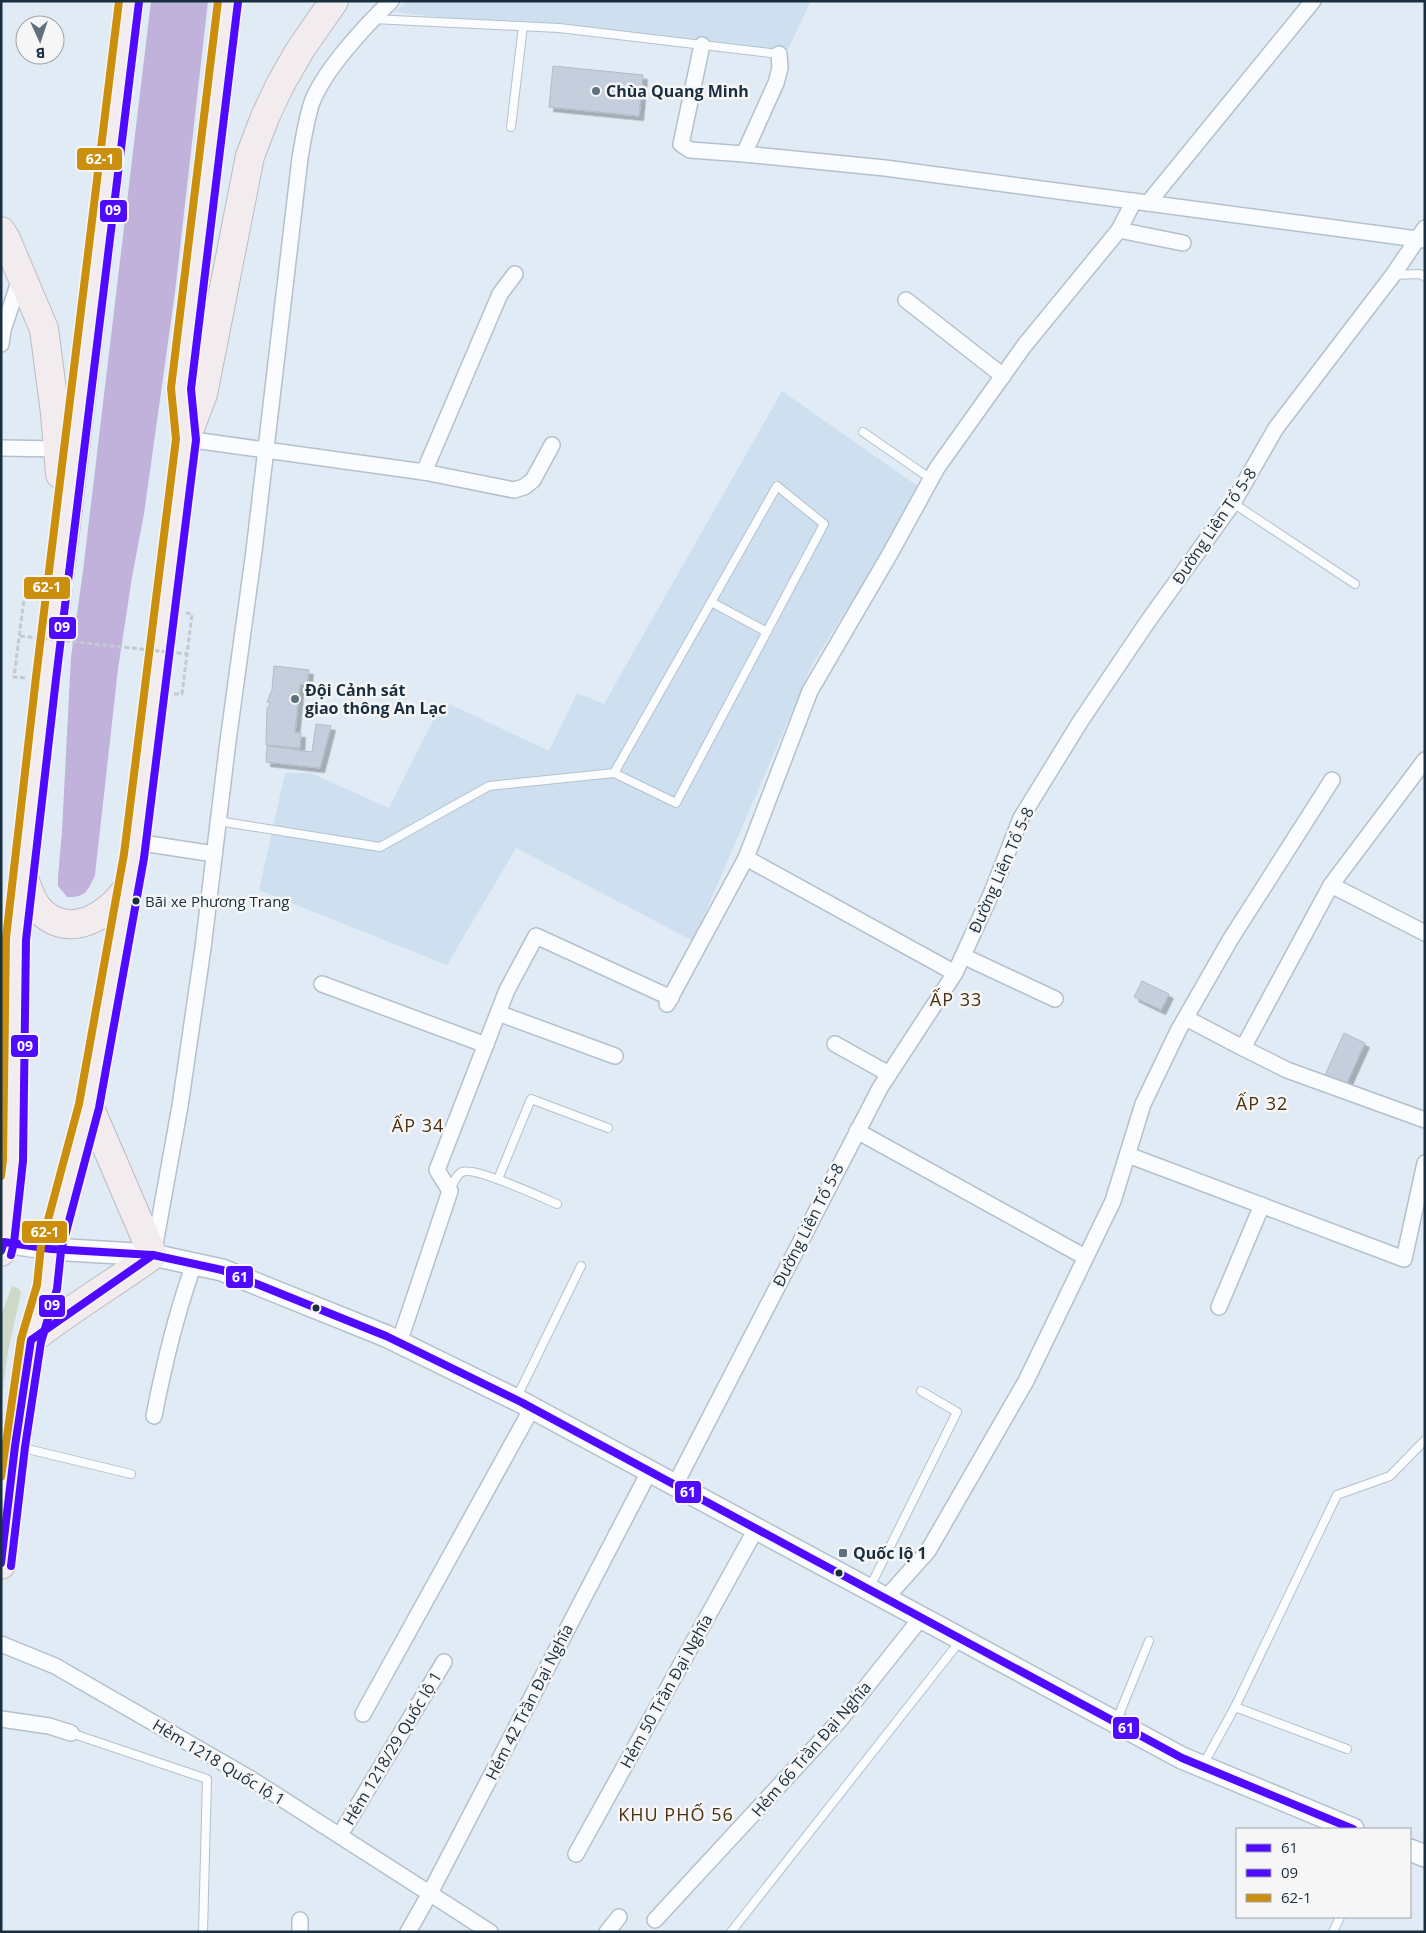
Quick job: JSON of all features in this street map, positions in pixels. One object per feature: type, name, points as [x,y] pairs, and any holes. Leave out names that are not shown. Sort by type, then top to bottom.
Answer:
[{"type":"highway","points":[[3,1247],[13,1161],[15,952],[46,678],[128,1]]},
{"type":"highway","points":[[8,1436],[31,1340],[48,1287],[51,1249],[89,1106],[136,842],[186,439],[181,389],[228,1]]},
{"type":"highway","points":[[186,439],[203,394],[250,156],[280,85],[300,50],[334,1]]},
{"type":"highway","points":[[3,236],[44,329],[58,449],[65,532]]},
{"type":"highway","points":[[23,874],[28,890],[38,908],[55,920],[72,924],[91,920],[106,912],[119,901],[129,885]]},
{"type":"highway","points":[[31,1340],[56,1320],[153,1255],[89,1106]]},
{"type":"highway","points":[[1,1565],[11,1365],[30,1287],[51,1249]]},
{"type":"main road","points":[[3,1247],[153,1255],[222,1270],[386,1336],[524,1404],[1182,1758],[1351,1828]]},
{"type":"main road","points":[[1411,1850],[1425,1855]]},
{"type":"street","points":[[153,1255],[180,1106],[203,948],[300,158],[310,112],[319,87],[372,19],[391,1]]},
{"type":"street","points":[[399,1343],[450,1191],[437,1170],[507,990],[536,936],[669,1001],[746,858],[810,691],[931,479],[1024,346],[1141,202],[1312,1]]},
{"type":"street","points":[[702,45],[681,144],[690,150],[885,168],[1141,202],[1422,236]]},
{"type":"street","points":[[744,154],[776,83],[780,68],[779,54]]},
{"type":"street","points":[[1119,230],[1183,243]]},
{"type":"street","name":"Đường Liên Tổ 5-8","points":[[675,1485],[856,1131],[889,1074],[955,973],[992,892],[1021,818],[1080,722],[1146,624],[1234,503],[1276,428],[1422,236]]},
{"type":"street","points":[[1,344],[3,330],[21,274]]},
{"type":"street","points":[[424,472],[500,294],[514,274]]},
{"type":"street","points":[[906,300],[1003,376]]},
{"type":"street","points":[[186,439],[424,472],[514,490],[524,487],[533,480],[552,445]]},
{"type":"street","points":[[1,448],[58,449]]},
{"type":"street","points":[[1243,1048],[1331,885],[1344,865],[1425,760]]},
{"type":"street","points":[[878,1594],[928,1551],[1026,1381],[1113,1201],[1144,1104],[1186,1018],[1230,940],[1332,780]]},
{"type":"street","points":[[136,842],[214,854]]},
{"type":"street","points":[[746,858],[955,973]]},
{"type":"street","points":[[1331,885],[1425,933]]},
{"type":"street","points":[[963,956],[1055,999]]},
{"type":"street","points":[[322,984],[486,1045]]},
{"type":"street","points":[[498,1013],[615,1056]]},
{"type":"street","points":[[1186,1018],[1287,1070],[1425,1120]]},
{"type":"street","points":[[835,1044],[889,1074]]},
{"type":"street","points":[[856,1131],[1085,1257]]},
{"type":"street","points":[[1128,1155],[1404,1259],[1425,1164]]},
{"type":"street","points":[[1220,1307],[1262,1205]]},
{"type":"street","points":[[154,1416],[164,1361],[194,1264]]},
{"type":"street","points":[[363,1714],[524,1404]]},
{"type":"street","name":"Hẻm 42 Trần Đại Nghĩa","points":[[408,1932],[649,1472]]},
{"type":"street","name":"Hẻm 50 Trần Đại Nghĩa","points":[[576,1854],[756,1529]]},
{"type":"street","name":"Hẻm 66 Trần Đại Nghĩa","points":[[656,1920],[839,1721],[921,1618]]},
{"type":"street","name":"Hẻm 1218 Quốc lộ 1","points":[[1,1644],[55,1666],[251,1779],[430,1893],[481,1929]]},
{"type":"street","name":"Hẻm 1218/29 Quốc lộ 1","points":[[340,1835],[444,1662]]},
{"type":"street","points":[[1,1719],[49,1726],[71,1733]]},
{"type":"street","points":[[607,1932],[619,1917]]},
{"type":"lane","points":[[372,19],[559,28],[779,54]]},
{"type":"lane","points":[[511,127],[523,26]]},
{"type":"lane","points":[[1394,275],[1420,274],[1425,277]]},
{"type":"lane","points":[[862,432],[931,479]]},
{"type":"lane","points":[[218,821],[380,847],[489,786],[614,773],[676,803],[824,524],[777,486],[614,773]]},
{"type":"lane","points":[[1234,503],[1355,584]]},
{"type":"lane","points":[[711,602],[767,632]]},
{"type":"lane","points":[[498,1179],[531,1099],[608,1128]]},
{"type":"lane","points":[[450,1191],[457,1176],[465,1171],[498,1179],[557,1204]]},
{"type":"lane","points":[[524,1404],[581,1266]]},
{"type":"lane","points":[[878,1594],[956,1412],[921,1391]]},
{"type":"lane","points":[[8,1436],[131,1474]]},
{"type":"lane","points":[[1202,1767],[1235,1707],[1337,1495],[1390,1476],[1425,1440]]},
{"type":"lane","points":[[731,1932],[962,1640]]},
{"type":"lane","points":[[1116,1723],[1149,1641]]},
{"type":"lane","points":[[1235,1707],[1347,1749]]},
{"type":"lane","points":[[71,1733],[207,1779],[203,1932]]},
{"type":"lane","points":[[1333,1932],[1340,1918]]},
{"type":"path","points":[[46,678],[14,677],[25,591],[57,594]]},
{"type":"path","points":[[20,636],[187,654]]},
{"type":"shaded area","points":[[151,1],[208,1],[175,292],[144,514],[118,669],[95,875],[82,895],[67,897],[58,886],[58,877],[71,657],[83,571]]},
{"type":"shaded area","points":[[408,1],[811,1],[785,55],[394,12]]},
{"type":"shaded area","points":[[782,391],[922,489],[813,663],[693,941],[516,848],[447,965],[259,890],[285,773],[311,773],[389,808],[443,701],[549,751],[577,693],[604,704]]},
{"type":"green space","points":[[12,1286],[19,1289],[21,1293],[8,1351],[1,1405],[1,1316]]},
{"type":"building","name":"Chùa Quang Minh","points":[[553,66],[643,75],[639,116],[549,107]]},
{"type":"building","points":[[274,666],[309,670],[307,685],[300,684],[295,733],[301,733],[300,748],[266,745],[267,707],[269,707],[270,703],[267,702],[272,690]]},
{"type":"building","points":[[316,724],[331,726],[320,768],[266,762],[267,746],[312,752]]},
{"type":"building","points":[[1142,981],[1169,994],[1161,1010],[1134,997]]},
{"type":"building","points":[[1344,1033],[1365,1043],[1346,1085],[1325,1075]]},
{"type":"transit line","name":"62-1","points":[[1,1176],[3,1160],[6,938],[119,1]]},
{"type":"transit line","name":"62-1","points":[[1,1477],[21,1339],[37,1285],[41,1246],[79,1104],[124,854],[176,439],[171,388],[218,1]]},
{"type":"transit line","name":"09","points":[[11,1255],[23,1161],[26,940],[139,2]]},
{"type":"transit line","name":"09","points":[[11,1566],[25,1447],[41,1342],[57,1289],[61,1251],[99,1108],[144,858],[196,440],[191,389],[238,2]]},
{"type":"transit line","name":"61","points":[[1,1251],[4,1242],[51,1249],[153,1255],[222,1270],[386,1336],[521,1402],[1182,1758],[1351,1828]]},
{"type":"transit line","name":"61","points":[[1,1563],[15,1446],[31,1340],[153,1255]]},
{"type":"place","name":"Chùa Quang Minh","points":[[596,91]]},
{"type":"place","name":"Đội Cảnh sát giao thông An Lạc","points":[[295,699]]},
{"type":"place","name":"Bãi xe Phương Trang","points":[[136,901]]},
{"type":"place","name":"Quốc lộ 1","points":[[843,1553]]},
{"type":"district","name":"ẤP 33","points":[[956,999]]},
{"type":"district","name":"ẤP 32","points":[[1262,1103]]},
{"type":"district","name":"ẤP 34","points":[[418,1125]]},
{"type":"district","name":"KHU PHỐ 56","points":[[676,1814]]}]
